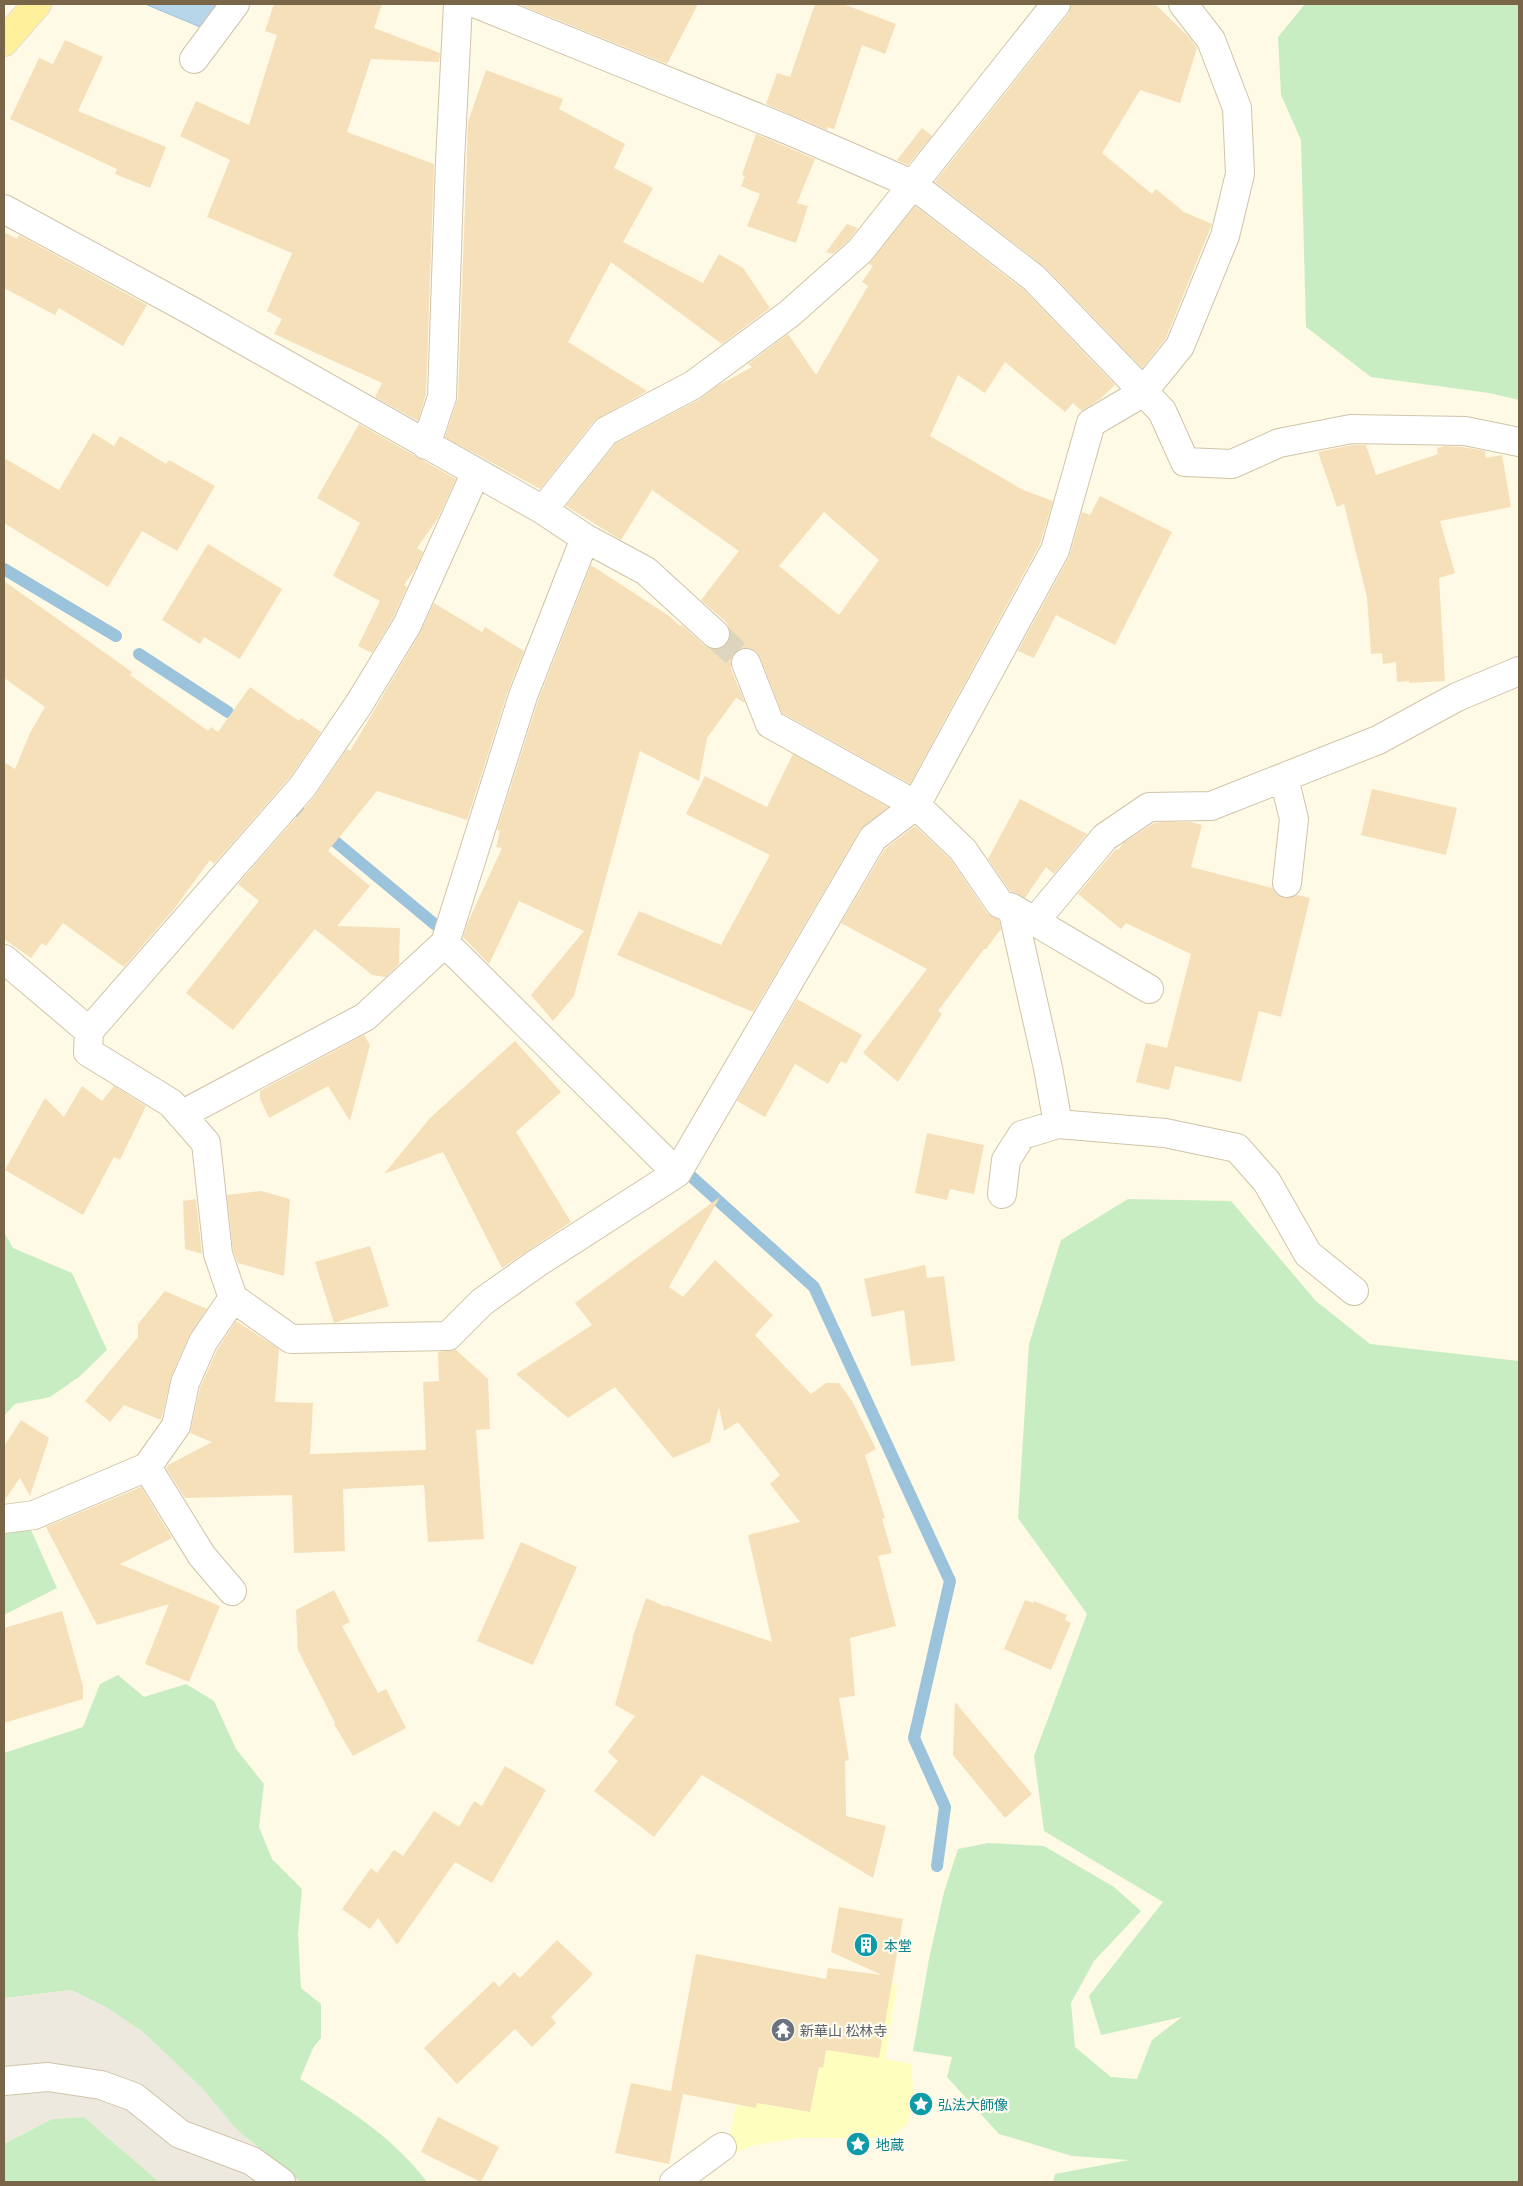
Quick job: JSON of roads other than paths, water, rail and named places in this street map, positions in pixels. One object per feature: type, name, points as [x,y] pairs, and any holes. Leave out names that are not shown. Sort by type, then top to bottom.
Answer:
[{"type":"main road","points":[[4,42],[37,4]]},
{"type":"street","points":[[194,59],[235,4]]},
{"type":"street","points":[[426,444],[442,397],[450,161],[458,4]]},
{"type":"street","points":[[477,4],[788,130],[912,184],[1034,278],[1142,393],[1162,411],[1185,462],[1232,464],[1279,443],[1351,429],[1466,431],[1519,442]]},
{"type":"street","points":[[543,510],[606,432],[693,385],[789,314],[860,251],[1056,4]]},
{"type":"street","points":[[476,472],[406,625],[359,704],[304,786],[90,1030],[88,1052],[171,1103],[206,1142],[218,1254],[233,1298],[291,1339],[448,1336],[490,1297],[538,1263],[677,1173],[873,838],[916,805],[1055,550],[1091,423],[1142,393],[1180,346],[1225,236],[1240,174],[1237,108],[1211,40],[1183,4]]},
{"type":"street","points":[[4,209],[190,310],[543,510],[585,538],[646,571],[714,634]]},
{"type":"street","points":[[181,1115],[365,1017],[445,942],[523,696],[585,538]]},
{"type":"street","points":[[746,663],[770,724],[916,805],[964,850],[1000,904],[1012,908],[1035,921],[1149,989]]},
{"type":"street","points":[[1035,921],[1105,837],[1149,808],[1211,806],[1378,740],[1457,696],[1519,671]]},
{"type":"street","points":[[1284,778],[1294,819],[1286,883]]},
{"type":"street","points":[[1012,908],[1048,1068],[1058,1124]]},
{"type":"street","points":[[445,942],[677,1173]]},
{"type":"street","points":[[4,960],[90,1030]]},
{"type":"street","points":[[1002,1194],[1006,1160],[1022,1135],[1058,1124],[1165,1133],[1237,1148],[1267,1182],[1308,1254],[1354,1291]]},
{"type":"street","points":[[4,1519],[34,1515],[147,1468],[176,1426],[185,1384],[204,1342],[233,1298]]},
{"type":"street","points":[[147,1468],[202,1556],[232,1591]]},
{"type":"street","points":[[4,2080],[48,2077],[101,2085],[134,2097],[180,2134],[252,2161],[282,2182]]},
{"type":"street","points":[[674,2182],[722,2147]]},
{"type":"water","points":[[145,4],[224,4],[205,29]]},
{"type":"waterway","points":[[4,569],[116,636]]},
{"type":"waterway","points":[[139,654],[228,712]]},
{"type":"waterway","points":[[296,809],[438,927]]},
{"type":"waterway","points":[[683,1169],[814,1287],[950,1581],[914,1738],[945,1807],[937,1866]]},
{"type":"tunnel","points":[[715,634],[746,663]]},
{"type":"place","name":"本堂","points":[[866,1945]]},
{"type":"place","name":"新華山 松林寺","points":[[783,2030]]},
{"type":"place","name":"弘法大師像","points":[[921,2104]]},
{"type":"place","name":"地蔵","points":[[858,2144]]}]
